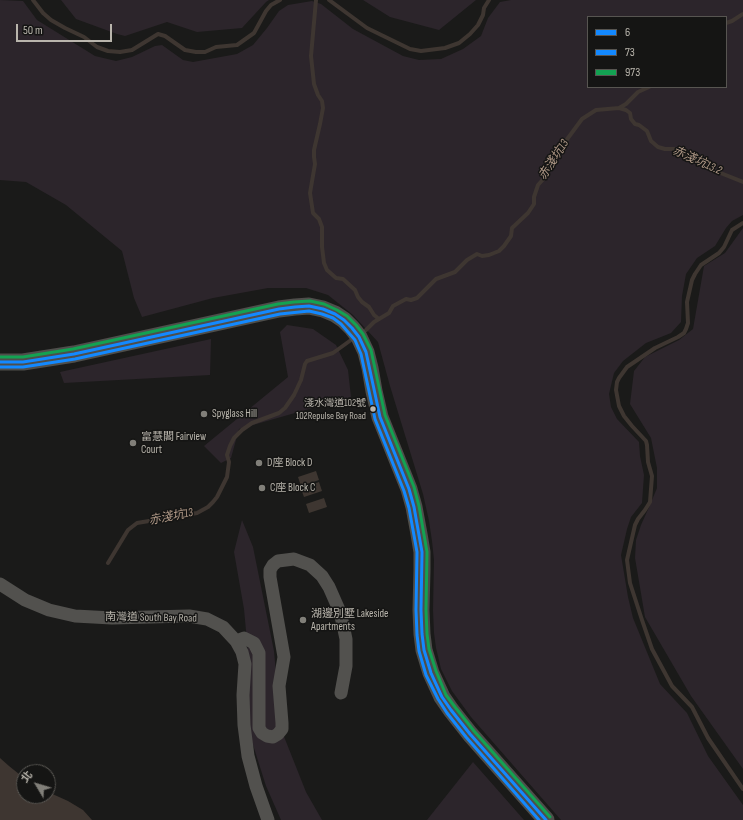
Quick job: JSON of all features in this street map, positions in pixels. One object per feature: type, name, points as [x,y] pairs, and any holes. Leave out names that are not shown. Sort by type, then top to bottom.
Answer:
[{"type":"main road","points":[[0,362],[24,362],[74,354],[279,309],[295,307],[308,306],[323,309],[344,320],[359,337],[366,352],[380,417],[409,489],[414,507],[422,552],[422,634],[426,658],[431,673],[442,697],[451,710],[470,734],[546,820]]},
{"type":"street","points":[[236,641],[244,638],[250,640],[254,643],[259,653],[259,728],[262,733],[267,736],[278,734],[282,729],[279,686],[284,657],[270,570],[278,561],[294,560],[310,565],[322,576],[329,587],[340,612],[346,639],[346,666],[341,693]]},
{"type":"street","name":"南灣道 South Bay Road","points":[[0,584],[25,600],[49,610],[74,616],[112,618],[189,616],[207,619],[224,628],[236,641],[242,652],[245,664],[243,695],[244,726],[248,756],[256,786],[268,820]]},
{"type":"shaded area","points":[[0,0],[23,1],[37,20],[95,56],[116,61],[132,57],[155,46],[162,45],[183,60],[193,62],[237,54],[253,45],[279,11],[288,5],[312,1],[321,4],[353,29],[403,56],[419,60],[441,59],[463,49],[481,36],[488,18],[500,2],[511,0],[743,0],[743,215],[732,221],[715,246],[697,258],[686,274],[682,296],[681,322],[671,333],[646,343],[623,361],[614,373],[609,394],[611,407],[617,419],[639,442],[644,475],[642,503],[631,517],[621,555],[633,618],[660,684],[687,713],[708,756],[743,805],[743,820],[561,820],[471,717],[452,691],[441,669],[434,633],[434,560],[429,521],[423,494],[378,342],[353,315],[328,295],[306,288],[268,288],[213,298],[142,317],[134,298],[122,251],[66,205],[26,182],[0,180]]},
{"type":"shaded area","points":[[61,0],[269,0],[242,28],[197,32],[167,22],[125,36],[76,19]]},
{"type":"shaded area","points":[[363,0],[476,0],[439,30],[390,17]]},
{"type":"shaded area","points":[[743,228],[743,769],[691,696],[645,617],[635,558],[636,540],[657,488],[657,468],[651,438],[630,404],[634,371],[645,357],[679,340],[693,329],[704,266],[725,253]]},
{"type":"shaded area","points":[[287,325],[313,329],[336,345],[348,370],[351,397],[239,429],[231,458],[221,463],[204,446],[288,377],[280,332]]},
{"type":"shaded area","points":[[211,339],[210,375],[64,383],[60,372]]},
{"type":"shaded area","points":[[316,471],[319,480],[301,486],[298,477]]},
{"type":"shaded area","points":[[319,482],[322,491],[304,497],[301,489]]},
{"type":"shaded area","points":[[324,498],[327,507],[309,513],[306,504]]},
{"type":"shaded area","points":[[242,520],[253,547],[274,651],[281,729],[306,792],[322,820],[281,820],[266,786],[248,729],[249,663],[244,609],[234,552]]},
{"type":"shaded area","points":[[0,758],[16,772],[16,804],[56,804],[56,796],[83,810],[92,820],[0,820]]},
{"type":"shaded area","points":[[473,762],[524,820],[427,820]]},
{"type":"waterway","points":[[33,0],[43,13],[51,20],[84,37],[97,47],[108,51],[120,52],[132,50],[158,34],[165,36],[185,50],[196,52],[205,52],[216,47],[237,45],[254,33],[266,11],[271,5],[280,0]]},
{"type":"waterway","points":[[316,0],[311,56],[314,84],[322,101],[323,108],[314,150],[315,164],[310,193],[313,213],[319,219],[322,227],[322,247],[324,263],[327,270],[336,278],[343,279],[355,290],[362,302],[369,307],[374,315],[379,319]]},
{"type":"waterway","points":[[329,0],[367,28],[410,49],[421,51],[445,48],[459,43],[478,25],[483,15],[484,8],[489,0]]},
{"type":"waterway","name":"赤淺坑13","points":[[727,23],[743,14]]},
{"type":"waterway","name":"赤淺坑13","points":[[366,330],[374,322],[389,313],[393,306],[406,299],[411,300],[417,298],[436,279],[455,272],[467,260],[477,254],[482,256],[499,251],[511,236],[512,228],[528,213],[534,204],[534,197],[538,185],[547,175],[554,157],[582,119],[596,110],[619,108],[626,104],[638,92],[647,88]]},
{"type":"waterway","name":"赤淺坑13.2","points":[[619,108],[630,113],[631,119],[635,124],[647,131],[651,141],[658,147],[674,149],[713,170],[743,182]]},
{"type":"waterway","points":[[743,223],[732,230],[724,247],[719,253],[701,265],[695,274],[692,280],[687,302],[688,323],[684,333],[655,348],[627,367],[617,382],[616,390],[619,406],[624,416],[646,441],[648,462],[652,476],[650,502],[635,525],[627,560],[630,583],[652,649],[672,686],[692,707],[708,738],[743,789]]},
{"type":"waterway","name":"赤淺坑13","points":[[108,563],[128,530],[137,523],[197,513],[208,507],[217,497],[227,477],[229,462],[227,455],[234,438],[252,423],[279,413],[285,408],[294,395],[307,361],[333,353],[351,340]]},
{"type":"transit line","name":"973","points":[[0,357],[23,357],[73,349],[278,304],[294,302],[310,301],[324,304],[347,316],[363,334],[371,350],[385,415],[414,487],[419,506],[427,552],[427,634],[429,649],[436,671],[446,695],[455,707],[474,731],[550,817]]},
{"type":"transit line","name":"6","points":[[0,362],[23,362],[74,354],[279,309],[295,307],[309,306],[323,309],[344,320],[359,337],[366,352],[380,417],[409,489],[414,507],[422,552],[422,634],[424,650],[431,673],[442,697],[451,710],[470,734],[546,820]]},
{"type":"transit line","name":"73","points":[[0,367],[23,367],[75,359],[280,314],[309,311],[333,318],[341,324],[355,340],[361,354],[375,419],[404,491],[409,508],[417,552],[417,635],[419,651],[426,675],[447,713],[466,737],[539,820]]},
{"type":"place","name":"淺水灣道102號 102Repulse Bay Road","points":[[373,409]]},
{"type":"place","name":"Spyglass Hill","points":[[204,414]]},
{"type":"place","name":"富慧閣 Fairview Court","points":[[133,443]]},
{"type":"place","name":"D座 Block D","points":[[259,463]]},
{"type":"place","name":"C座 Block C","points":[[262,488]]},
{"type":"place","name":"湖邊別墅 Lakeside Apartments","points":[[303,620]]}]
